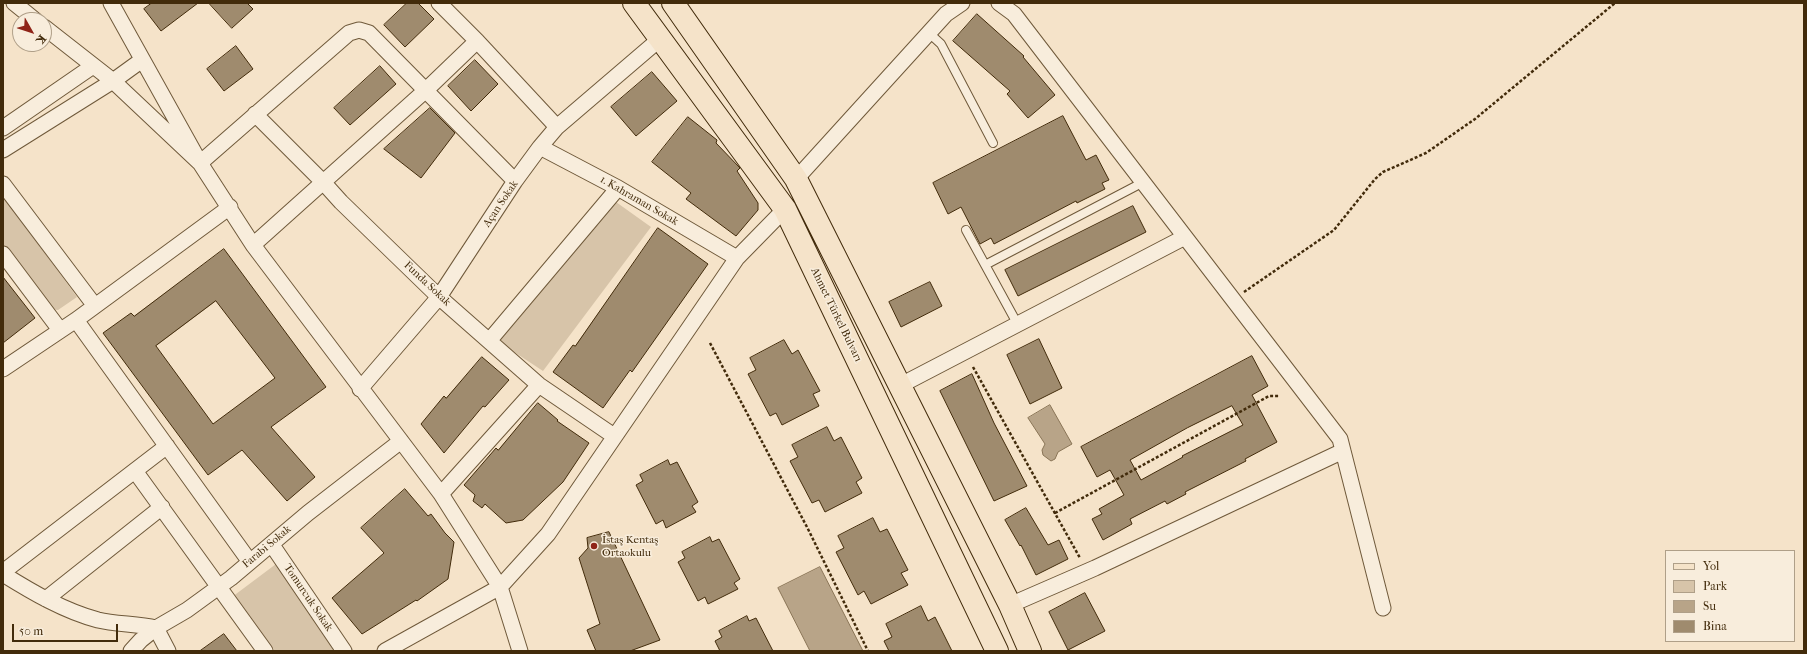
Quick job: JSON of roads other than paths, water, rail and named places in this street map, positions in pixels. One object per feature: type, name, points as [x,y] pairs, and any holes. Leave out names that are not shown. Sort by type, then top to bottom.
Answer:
[{"type":"main road","name":"Ahmet Türkel Bulvarı","points":[[634,3],[785,209],[998,651]]},
{"type":"main road","points":[[673,3],[796,179],[866,317],[898,386],[1010,605],[1030,651]]},
{"type":"street","points":[[14,3],[25,12]]},
{"type":"street","points":[[439,3],[477,41],[557,127]]},
{"type":"street","points":[[796,179],[946,14],[962,3]]},
{"type":"street","points":[[999,3],[1014,14],[1340,439],[1383,608]]},
{"type":"street","points":[[113,4],[142,60],[200,163],[230,207],[253,245],[360,389],[401,440],[441,494],[500,587],[520,651]]},
{"type":"street","points":[[200,163],[349,33],[359,30],[369,33],[516,181]]},
{"type":"street","points":[[52,33],[112,81],[200,163]]},
{"type":"street","name":"Açan Sokak","points":[[360,389],[439,297],[516,181],[540,147],[557,127],[661,38]]},
{"type":"street","points":[[253,245],[426,90],[477,41]]},
{"type":"street","points":[[3,150],[112,81],[142,60]]},
{"type":"street","points":[[3,128],[93,66]]},
{"type":"street","name":"Funda Sokak","points":[[255,114],[341,202],[439,297],[539,385],[614,436]]},
{"type":"street","name":"1. Kahraman Sokak","points":[[540,147],[618,188],[737,258]]},
{"type":"street","points":[[3,184],[95,306]]},
{"type":"street","points":[[490,341],[618,188]]},
{"type":"street","points":[[3,369],[76,320],[230,207]]},
{"type":"street","points":[[385,651],[500,587],[548,534],[737,258],[785,209]]},
{"type":"street","points":[[898,386],[1018,325],[1184,237]]},
{"type":"street","points":[[3,254],[60,330]]},
{"type":"street","points":[[76,320],[250,562]]},
{"type":"street","points":[[441,494],[539,385]]},
{"type":"street","name":"Farabi Sokak","points":[[131,651],[140,640],[156,628],[187,610],[220,586],[272,545],[308,513],[401,440]]},
{"type":"street","points":[[167,446],[3,573],[46,599],[98,620],[136,623],[156,628],[168,651]]},
{"type":"street","points":[[1010,605],[1095,568],[1343,451]]},
{"type":"street","points":[[135,471],[220,586],[265,651]]},
{"type":"street","points":[[46,599],[162,507]]},
{"type":"street","name":"Tomurcuk Sokak","points":[[272,545],[344,651]]},
{"type":"lane","points":[[929,33],[940,44],[993,143]]},
{"type":"lane","points":[[986,265],[1136,186]]},
{"type":"lane","points":[[966,230],[1018,325]]},
{"type":"water","points":[[1050,405],[1072,444],[1058,452],[1055,459],[1051,461],[1043,455],[1042,450],[1045,444],[1028,418]]},
{"type":"water","points":[[820,567],[863,651],[810,651],[778,588]]},
{"type":"place","name":"İstaş Kentaş Ortaokulu","points":[[594,546]]}]
